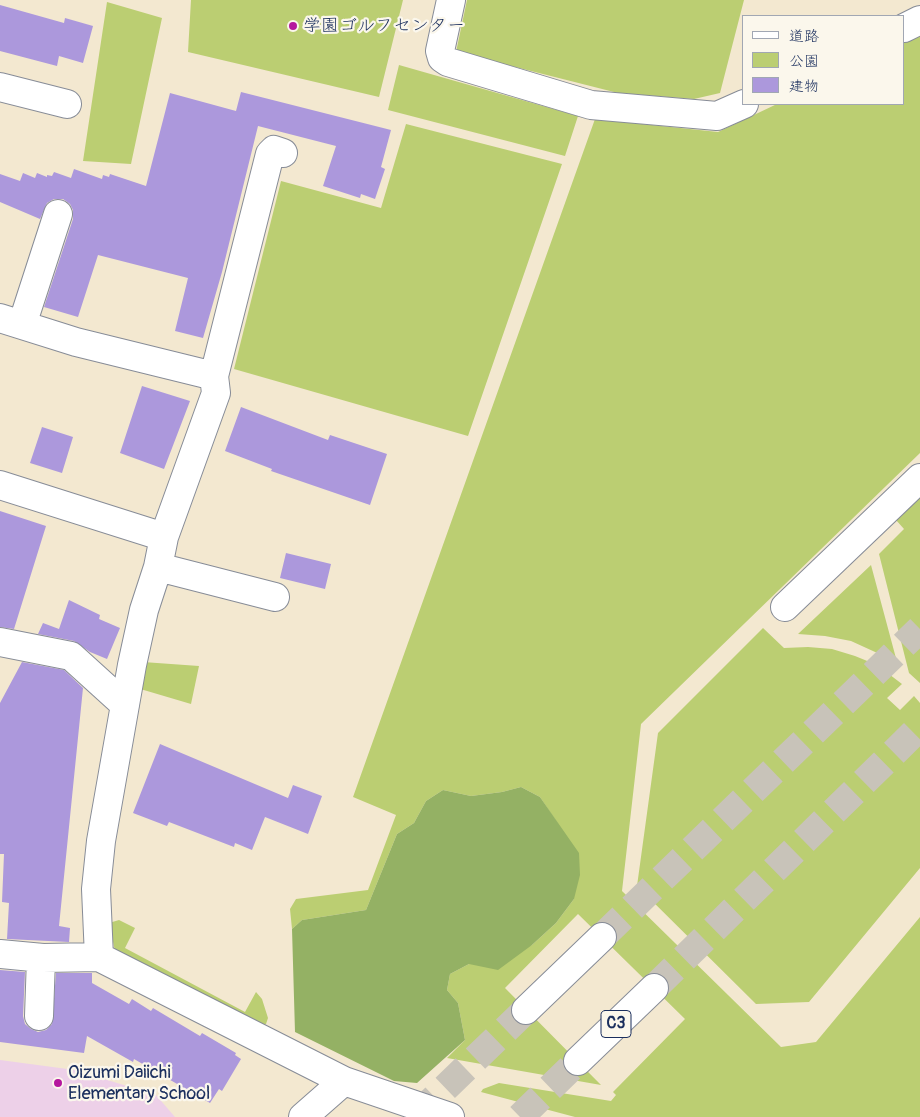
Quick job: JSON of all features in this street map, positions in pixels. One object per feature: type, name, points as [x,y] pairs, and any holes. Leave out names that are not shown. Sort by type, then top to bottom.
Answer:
[{"type":"main road","points":[[451,0],[440,51],[442,58],[448,62],[591,105],[717,116],[742,105]]},
{"type":"main road","points":[[905,28],[920,20]]},
{"type":"main road","points":[[0,86],[67,104]]},
{"type":"main road","points":[[99,957],[96,889],[101,841],[144,610],[158,567],[164,537],[216,393],[214,376],[270,154],[274,150],[283,153]]},
{"type":"main road","points":[[58,214],[11,322],[76,342],[214,376]]},
{"type":"main road","points":[[785,607],[920,478]]},
{"type":"main road","points":[[0,485],[164,537]]},
{"type":"main road","points":[[158,567],[275,597]]},
{"type":"main road","points":[[0,642],[71,656],[125,706]]},
{"type":"main road","points":[[526,1010],[602,938]]},
{"type":"main road","points":[[0,954],[41,958],[99,957],[344,1082],[450,1117]]},
{"type":"main road","points":[[39,1016],[41,958]]},
{"type":"main road","name":"C3","points":[[578,1061],[654,988]]},
{"type":"main road","points":[[303,1117],[344,1082]]},
{"type":"shaded area","name":"Oizumi Daiichi Elementary School","points":[[0,1060],[75,1070],[156,1095],[175,1117],[0,1117]]},
{"type":"green space","name":"学園ゴルフセンター","points":[[191,0],[403,0],[379,97],[188,52]]},
{"type":"green space","points":[[467,0],[744,0],[720,93],[694,99],[618,93],[456,52]]},
{"type":"green space","points":[[107,2],[162,18],[131,164],[83,161]]},
{"type":"green space","points":[[920,35],[920,453],[641,724],[622,891],[781,1047],[816,1042],[920,917],[920,1117],[575,1117],[481,1092],[483,1089],[499,1083],[611,1101],[616,1095],[613,1092],[685,1019],[578,914],[505,988],[601,1085],[447,1058],[465,1040],[458,1003],[447,990],[450,974],[469,964],[532,945],[556,923],[574,899],[558,824],[540,797],[521,787],[502,792],[471,796],[443,790],[426,801],[414,823],[397,834],[366,910],[302,920],[292,929],[290,909],[296,899],[368,890],[396,815],[353,797],[595,119],[718,132],[775,105],[905,105],[905,42]]},
{"type":"green space","points":[[399,65],[578,116],[565,156],[388,110]]},
{"type":"green space","points":[[406,124],[562,164],[468,436],[234,369],[281,181],[381,208]]},
{"type":"green space","points":[[920,498],[920,683],[909,673],[879,554],[904,529],[896,520]]},
{"type":"green space","points":[[871,565],[897,662],[851,641],[825,636],[798,634]]},
{"type":"green space","points":[[763,628],[784,648],[832,649],[877,665],[902,684],[887,698],[900,710],[914,696],[920,703],[920,868],[809,1002],[756,1004],[637,886],[658,733]]},
{"type":"green space","points":[[143,662],[199,666],[191,704],[137,688]]},
{"type":"green space","points":[[521,787],[540,797],[579,853],[580,875],[574,899],[556,923],[532,945],[498,970],[469,964],[450,974],[447,990],[458,1003],[465,1040],[417,1083],[394,1081],[295,1032],[292,929],[302,920],[366,910],[397,834],[414,823],[426,801],[443,790],[471,796],[502,792]]},
{"type":"green space","points":[[119,920],[135,928],[125,948],[245,1012],[256,992],[262,999],[268,1018],[266,1024],[263,1026],[115,951],[109,923]]},
{"type":"building","points":[[0,5],[64,23],[65,18],[93,26],[83,63],[59,56],[57,66],[0,51]]},
{"type":"building","points":[[241,92],[391,130],[381,167],[385,169],[375,199],[361,194],[360,198],[323,186],[336,146],[258,126],[222,272],[203,338],[175,331],[188,278],[98,255],[78,317],[44,307],[73,219],[73,210],[70,204],[63,199],[54,199],[47,203],[40,219],[0,202],[0,174],[20,181],[23,173],[35,178],[37,173],[47,177],[47,175],[52,176],[54,172],[71,178],[74,169],[102,179],[103,175],[109,177],[110,174],[146,186],[170,93],[236,111]]},
{"type":"building","points":[[142,386],[190,401],[164,469],[120,453]]},
{"type":"building","points":[[241,407],[328,440],[330,435],[387,454],[370,505],[271,471],[272,469],[225,451]]},
{"type":"building","points":[[42,427],[73,437],[62,473],[30,463]]},
{"type":"building","points":[[0,511],[46,526],[14,629],[0,627]]},
{"type":"building","points":[[286,553],[331,564],[325,589],[280,578]]},
{"type":"building","points":[[69,600],[100,615],[99,619],[120,628],[107,659],[90,652],[74,641],[38,634],[43,623],[59,629]]},
{"type":"building","points":[[22,662],[64,670],[83,688],[59,926],[70,928],[69,942],[7,939],[9,903],[2,902],[4,854],[0,854],[0,703]]},
{"type":"building","points":[[160,744],[288,798],[293,785],[322,796],[308,834],[265,817],[252,850],[235,843],[234,847],[169,822],[167,826],[133,813]]},
{"type":"building","points":[[0,970],[25,972],[23,1016],[25,1024],[38,1032],[46,1030],[52,1024],[56,973],[92,973],[92,983],[129,1004],[132,999],[151,1011],[153,1008],[200,1036],[202,1033],[236,1053],[235,1055],[241,1059],[222,1091],[219,1089],[210,1103],[134,1059],[133,1062],[87,1036],[84,1053],[0,1042]]},
{"type":"tunnel","points":[[602,937],[920,629]]},
{"type":"tunnel","points":[[654,988],[920,727]]},
{"type":"tunnel","points":[[415,1117],[526,1010]]},
{"type":"tunnel","points":[[520,1117],[578,1061]]},
{"type":"place","name":"学園ゴルフセンター","points":[[293,26]]},
{"type":"place","name":"Oizumi Daiichi Elementary School","points":[[58,1083]]}]
